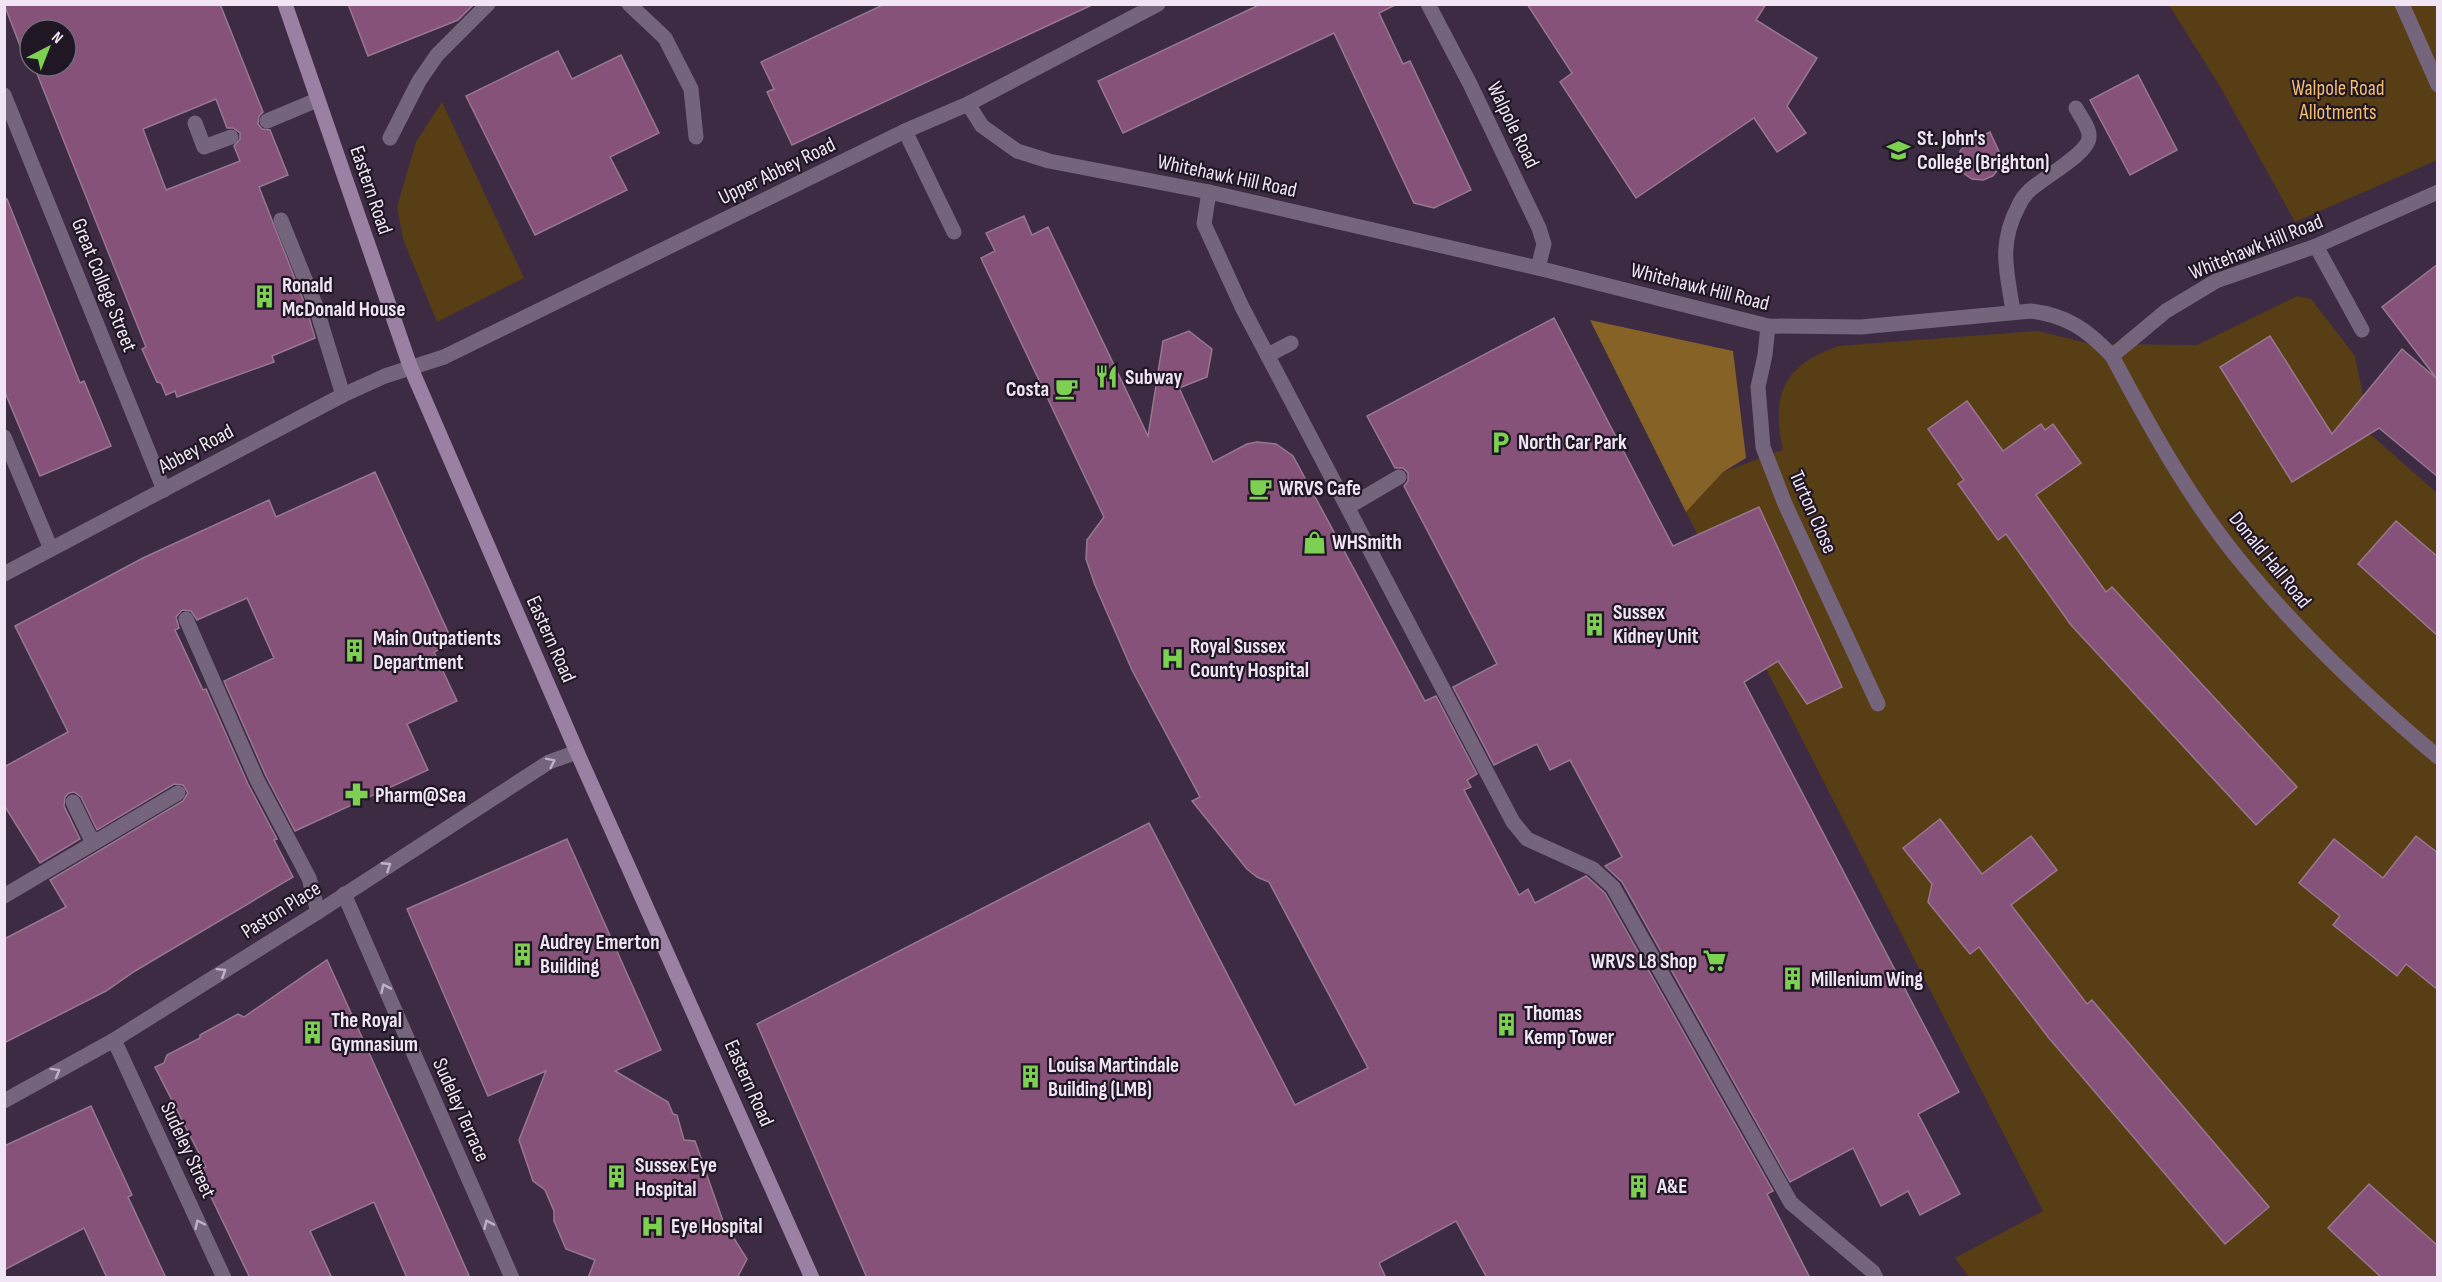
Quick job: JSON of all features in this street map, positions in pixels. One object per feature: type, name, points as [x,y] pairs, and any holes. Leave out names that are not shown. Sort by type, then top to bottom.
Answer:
[{"type":"street","name":"Eastern Road","points":[[285,4],[410,366],[577,752],[812,1278]]},
{"type":"street","points":[[390,138],[418,81],[437,55],[488,4]]},
{"type":"street","points":[[629,4],[665,38],[692,89],[696,136]]},
{"type":"street","name":"Upper Abbey Road","points":[[410,366],[444,357],[905,132],[968,104],[1158,4]]},
{"type":"street","name":"Walpole Road","points":[[1428,4],[1470,84],[1539,228],[1544,244],[1538,268]]},
{"type":"street","points":[[2402,4],[2438,85]]},
{"type":"street","name":"Great College Street","points":[[4,95],[164,490]]},
{"type":"street","points":[[267,121],[317,100]]},
{"type":"street","name":"Whitehawk Hill Road","points":[[968,104],[982,126],[1017,151],[1049,160],[1209,192],[1538,268],[1768,326],[1861,327],[2013,311],[2050,313],[2068,320],[2096,339],[2112,356],[2166,311],[2209,285],[2316,246],[2438,192]]},
{"type":"street","points":[[2013,311],[2004,249],[2009,229],[2028,191],[2068,163],[2087,144],[2090,138],[2088,131],[2076,108]]},
{"type":"street","points":[[195,123],[204,147],[231,137]]},
{"type":"street","points":[[905,132],[954,232]]},
{"type":"street","points":[[1209,192],[1204,224],[1242,307],[1519,831],[1527,839],[1593,869],[1613,887],[1791,1203],[1873,1272],[1876,1278]]},
{"type":"street","points":[[281,219],[315,304],[343,396]]},
{"type":"street","points":[[2316,246],[2362,330]]},
{"type":"street","name":"Turton Close","points":[[1768,326],[1758,387],[1763,447],[1785,504],[1878,704]]},
{"type":"street","points":[[1268,355],[1291,343]]},
{"type":"street","name":"Donald Hall Road","points":[[2112,356],[2182,477],[2245,567],[2343,673],[2438,757]]},
{"type":"street","name":"Abbey Road","points":[[4,574],[343,396],[410,366]]},
{"type":"street","points":[[4,437],[51,549]]},
{"type":"street","points":[[1348,507],[1399,477]]},
{"type":"street","points":[[186,619],[257,780],[309,878],[318,912]]},
{"type":"street","name":"Paston Place","points":[[4,1101],[114,1040],[318,912],[549,762],[577,752]]},
{"type":"street","points":[[4,896],[178,793]]},
{"type":"street","points":[[73,802],[89,835],[95,842]]},
{"type":"street","name":"Sudeley Terrace","points":[[344,894],[512,1278]]},
{"type":"street","name":"Sudeley Street","points":[[114,1040],[224,1278]]},
{"type":"green space","name":"Walpole Road Allotments","points":[[2169,5],[2437,5],[2437,160],[2295,222],[2221,88]]},
{"type":"green space","points":[[442,102],[524,278],[437,322],[403,239],[397,207],[416,142]]},
{"type":"green space","points":[[2297,296],[2311,299],[2355,356],[2371,435],[2437,493],[2437,1277],[1969,1277],[1955,1258],[2043,1211],[1686,512],[1723,472],[1783,450],[1779,413],[1785,384],[1805,363],[1838,346],[2038,331],[2091,344],[2197,345]]},
{"type":"shaded area","points":[[1590,320],[1733,351],[1746,458],[1723,472],[1686,512]]},
{"type":"building","points":[[4,4],[220,4],[263,112],[259,116],[258,124],[262,129],[270,130],[288,175],[259,187],[306,307],[315,338],[272,356],[274,362],[177,397],[175,391],[166,395],[161,383],[157,382],[142,349],[146,347],[39,78],[78,78],[78,18],[18,18],[18,40]],"holes":[[[216,99],[227,128],[233,128],[240,133],[240,139],[234,146],[240,161],[166,190],[143,129]]]},
{"type":"building","points":[[348,4],[474,4],[458,20],[368,56]]},
{"type":"building","points":[[885,4],[1094,4],[792,145],[767,92],[774,89],[761,62]]},
{"type":"building","points":[[1261,4],[1397,4],[1379,13],[1403,64],[1410,61],[1471,190],[1434,208],[1414,203],[1334,33],[1123,133],[1098,81]]},
{"type":"building","points":[[1527,4],[1766,4],[1756,20],[1817,58],[1787,106],[1806,133],[1777,152],[1754,118],[1636,198],[1560,82],[1572,73]]},
{"type":"building","points":[[558,51],[572,79],[621,55],[659,133],[610,157],[627,190],[535,235],[466,96]]},
{"type":"building","points":[[2138,75],[2177,150],[2130,175],[2090,100]]},
{"type":"building","points":[[1990,132],[2001,156],[2000,167],[1993,176],[1983,180],[1972,179],[1963,173],[1959,162],[1960,151],[1967,143]]},
{"type":"building","points":[[7,199],[80,383],[84,381],[111,446],[40,476],[4,390],[4,200]]},
{"type":"building","points":[[1024,216],[1032,235],[1048,227],[1148,436],[1163,341],[1189,331],[1212,349],[1207,377],[1179,388],[1213,462],[1247,444],[1257,442],[1276,444],[1293,456],[1425,701],[1436,696],[1477,774],[1467,780],[1471,787],[1464,790],[1519,895],[1528,889],[1535,903],[1586,876],[1605,893],[1773,1191],[1767,1194],[1810,1278],[1487,1278],[1456,1221],[1379,1263],[1386,1278],[867,1278],[757,1024],[1149,823],[1295,1105],[1368,1068],[1269,882],[1257,877],[1247,869],[1192,801],[1200,797],[1132,670],[1095,585],[1086,559],[1087,540],[1104,517],[981,258],[995,251],[986,233]]},
{"type":"building","points":[[2438,264],[2438,477],[2379,428],[2292,482],[2220,367],[2270,336],[2332,434],[2402,349],[2437,379],[2382,307]]},
{"type":"building","points":[[1554,318],[1673,546],[1759,507],[1842,687],[1807,704],[1778,661],[1744,682],[1959,1092],[1918,1114],[1960,1194],[1920,1215],[1908,1191],[1881,1206],[1853,1148],[1790,1182],[1622,882],[1605,866],[1622,857],[1570,760],[1550,770],[1537,744],[1494,765],[1453,687],[1497,664],[1404,486],[1408,481],[1408,473],[1403,468],[1395,468],[1367,416]]},
{"type":"building","points":[[1967,401],[2003,451],[2041,424],[2045,430],[2053,424],[2081,463],[2036,495],[2106,592],[2112,587],[2297,787],[2256,825],[2071,625],[2006,534],[1998,540],[1958,484],[1964,480],[1928,429]]},
{"type":"building","points":[[375,472],[453,643],[434,652],[457,701],[407,724],[428,770],[295,831],[266,776],[224,681],[274,658],[247,598],[197,620],[191,611],[182,610],[176,617],[179,628],[175,630],[203,690],[206,689],[293,877],[135,971],[106,991],[4,1043],[4,939],[66,907],[50,880],[183,801],[188,793],[183,785],[174,784],[97,830],[81,797],[74,792],[69,793],[65,797],[64,806],[80,839],[40,863],[4,805],[4,767],[68,732],[15,626],[143,558],[269,500],[276,517]]},
{"type":"building","points":[[2396,521],[2438,557],[2438,636],[2358,564]]},
{"type":"building","points":[[1940,819],[1982,874],[2031,836],[2057,870],[2011,905],[2087,1004],[2092,1000],[2269,1207],[2225,1244],[2048,1037],[1979,947],[1970,954],[1928,902],[1932,884],[1903,848]]},
{"type":"building","points":[[2416,836],[2438,853],[2438,990],[2406,964],[2397,976],[2333,925],[2340,916],[2299,883],[2334,839],[2383,878]]},
{"type":"building","points":[[567,839],[661,1050],[615,1071],[668,1102],[673,1114],[677,1115],[684,1140],[695,1141],[723,1221],[747,1259],[737,1278],[588,1278],[595,1260],[566,1249],[554,1221],[554,1211],[545,1190],[533,1181],[519,1140],[546,1071],[488,1096],[407,909]]},
{"type":"building","points":[[327,960],[470,1278],[407,1278],[374,1202],[310,1231],[332,1278],[250,1278],[198,1170],[206,1167],[155,1067],[164,1063],[167,1055],[200,1038],[200,1035],[238,1014],[244,1017]]},
{"type":"building","points":[[91,1106],[132,1195],[128,1197],[166,1278],[107,1278],[84,1228],[4,1270],[4,1146]]},
{"type":"building","points":[[2369,1184],[2438,1246],[2438,1278],[2382,1278],[2328,1228]]},
{"type":"place","name":"St. John's College (Brighton)","points":[[1899,150]]},
{"type":"place","name":"Ronald McDonald House","points":[[264,297]]},
{"type":"place","name":"Subway","points":[[1107,377]]},
{"type":"place","name":"Costa","points":[[1067,389]]},
{"type":"place","name":"North Car Park","points":[[1500,442]]},
{"type":"place","name":"WRVS Cafe","points":[[1261,488]]},
{"type":"place","name":"WHSmith","points":[[1314,542]]},
{"type":"place","name":"Sussex Kidney Unit","points":[[1595,624]]},
{"type":"place","name":"Main Outpatients Department","points":[[355,650]]},
{"type":"place","name":"Royal Sussex County Hospital","points":[[1172,658]]},
{"type":"place","name":"Pharm@Sea","points":[[357,795]]},
{"type":"place","name":"Audrey Emerton Building","points":[[522,954]]},
{"type":"place","name":"WRVS L8 Shop","points":[[1715,961]]},
{"type":"place","name":"Millenium Wing","points":[[1793,979]]},
{"type":"place","name":"Thomas Kemp Tower","points":[[1506,1025]]},
{"type":"place","name":"The Royal Gymnasium","points":[[313,1032]]},
{"type":"place","name":"Louisa Martindale Building (LMB)","points":[[1030,1077]]},
{"type":"place","name":"Sussex Eye Hospital","points":[[617,1177]]},
{"type":"place","name":"A&E","points":[[1639,1186]]},
{"type":"place","name":"Eye Hospital","points":[[653,1226]]}]
